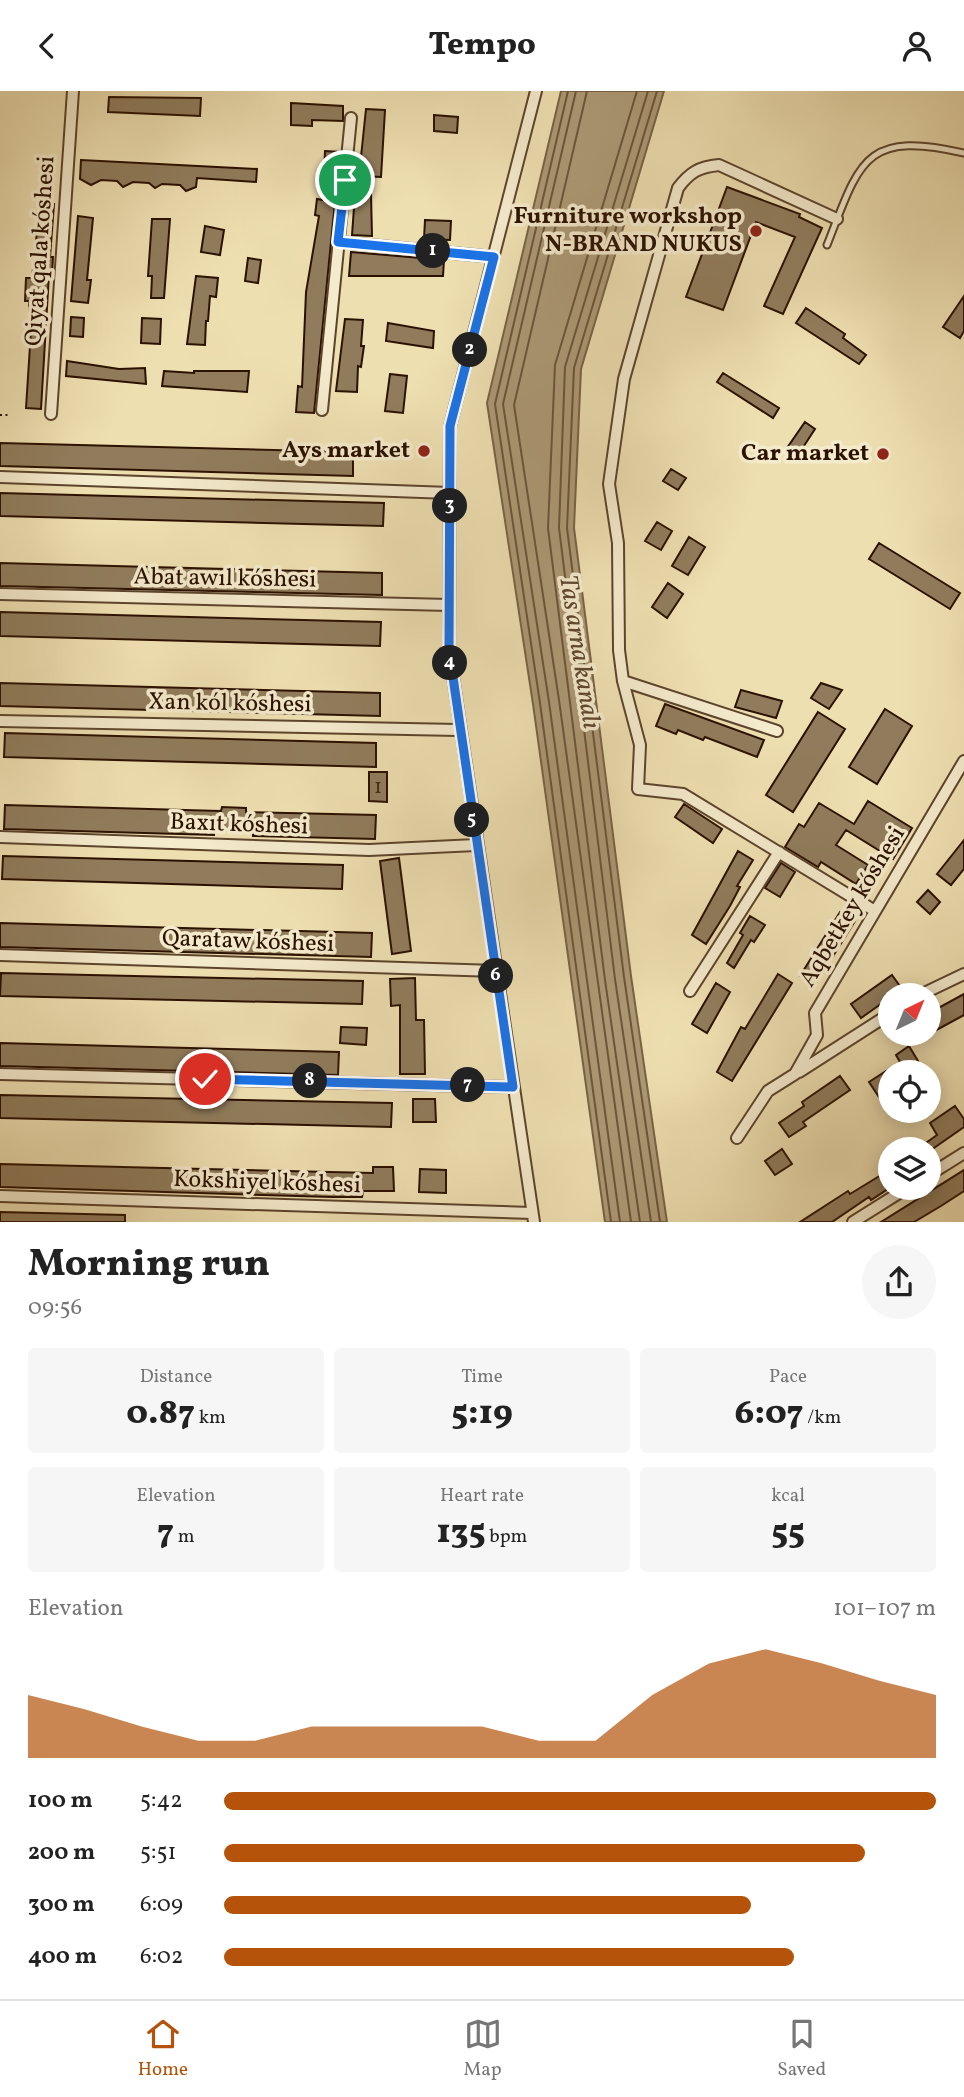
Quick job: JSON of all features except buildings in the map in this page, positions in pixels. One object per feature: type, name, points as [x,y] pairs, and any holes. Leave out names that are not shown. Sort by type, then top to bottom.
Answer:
[{"type":"street","name":"Qiyat qala kóshesi","points":[[51,414],[73,91]]},
{"type":"street","points":[[533,1217],[458,730],[449,650],[449,605],[450,426],[536,91]]},
{"type":"street","points":[[322,410],[351,118]]},
{"type":"street","points":[[837,219],[719,165],[699,167],[678,188],[625,379],[609,484],[618,543],[619,650],[623,681],[640,745],[638,789],[683,794],[875,911]]},
{"type":"street","points":[[338,242],[494,257]]},
{"type":"street","points":[[0,477],[450,493]]},
{"type":"street","name":"Abat awıl kóshesi","points":[[0,594],[449,605]]},
{"type":"street","points":[[623,681],[777,731]]},
{"type":"street","name":"Xan kól kóshesi","points":[[0,720],[458,730]]},
{"type":"street","name":"Aqbetkey kóshesi","points":[[737,1137],[768,1091],[795,1073],[817,1035],[815,1013],[964,761]]},
{"type":"street","name":"Baxıt kóshesi","points":[[0,837],[369,850],[476,845]]},
{"type":"street","points":[[690,991],[779,852]]},
{"type":"street","name":"Qarataw kóshesi","points":[[0,955],[495,971]]},
{"type":"street","points":[[942,985],[964,974]]},
{"type":"street","points":[[795,1073],[878,1021]]},
{"type":"street","points":[[0,1074],[513,1087]]},
{"type":"street","points":[[941,1167],[964,1153]]},
{"type":"street","name":"Kokshiyel kóshesi","points":[[0,1196],[533,1217]]},
{"type":"street","points":[[853,1222],[888,1200]]},
{"type":"lane","points":[[827,245],[860,168],[870,156],[888,147],[912,144],[964,153]]},
{"type":"path","points":[[0,415],[10,415]]},
{"type":"water","name":"Tas arna kanalı","points":[[561,91],[664,91],[581,369],[574,528],[631,976],[667,1222],[605,1222],[533,704],[487,403]]},
{"type":"place","name":"Furniture workshop N-BRAND NUKUS","points":[[756,231]]},
{"type":"place","name":"Ays market","points":[[424,451]]},
{"type":"place","name":"Car market","points":[[883,454]]},
{"type":"route","points":[[205,1079],[513,1087],[458,730],[449,650],[450,426],[494,257],[338,242],[345,180]]}]
